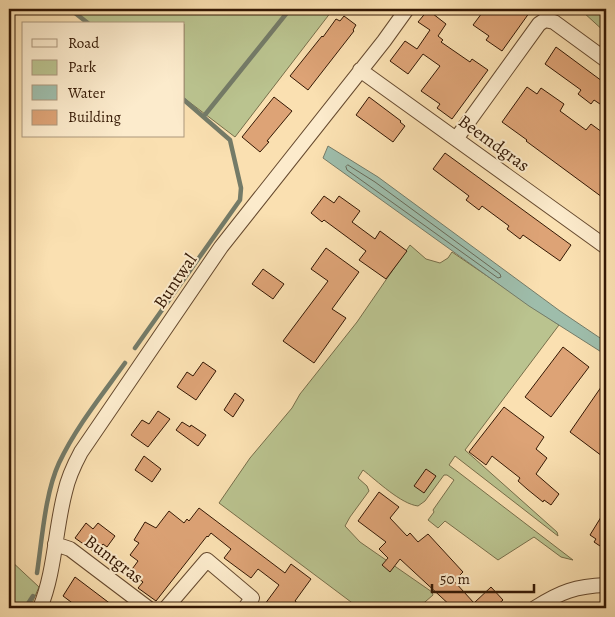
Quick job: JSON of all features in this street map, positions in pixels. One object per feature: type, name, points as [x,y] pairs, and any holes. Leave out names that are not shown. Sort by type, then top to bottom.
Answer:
[{"type":"street","name":"Buntwal","points":[[40,608],[44,599],[56,544],[65,492],[71,472],[81,452],[221,247],[407,9]]},
{"type":"street","points":[[456,139],[539,24],[545,20],[554,22],[606,60]]},
{"type":"street","name":"Beemdgras","points":[[360,70],[606,247]]},
{"type":"street","name":"Buntgras","points":[[56,544],[70,549],[148,608]]},
{"type":"street","points":[[166,608],[207,560],[252,598],[245,608]]},
{"type":"street","points":[[535,608],[554,596],[568,591],[590,586],[606,585]]},
{"type":"green space","points":[[68,9],[349,9],[331,12],[235,137],[185,99],[185,22],[85,22]]},
{"type":"green space","points":[[585,9],[606,9],[606,33],[583,12]]},
{"type":"green space","points":[[410,245],[426,259],[440,263],[448,258],[452,252],[559,325],[465,450],[557,532],[558,536],[455,456],[449,465],[573,560],[561,557],[534,537],[498,560],[445,521],[438,528],[428,520],[454,480],[447,475],[444,475],[425,501],[418,506],[397,497],[363,470],[358,478],[367,486],[369,491],[345,526],[360,542],[432,592],[433,595],[418,608],[359,608],[219,503],[250,458],[292,408],[300,394],[357,322]]},
{"type":"green space","points":[[9,559],[39,587],[30,608],[9,608]]},
{"type":"water","points":[[328,146],[378,177],[560,311],[606,342],[606,355],[529,306],[323,158]]},
{"type":"building","points":[[485,9],[532,9],[502,51],[486,40],[489,36],[473,25]]},
{"type":"building","points":[[428,10],[446,24],[438,36],[443,40],[441,42],[470,62],[472,59],[488,70],[452,119],[437,108],[440,104],[421,91],[440,66],[423,54],[408,74],[390,61],[405,41],[417,49],[430,30],[418,22]]},
{"type":"building","points":[[344,16],[356,25],[354,31],[308,90],[290,76],[336,19],[340,21]]},
{"type":"building","points":[[556,47],[606,84],[606,108],[594,100],[591,104],[578,94],[581,90],[545,64]]},
{"type":"building","points":[[527,87],[537,94],[541,88],[564,104],[560,111],[586,130],[591,124],[606,135],[606,200],[502,122]]},
{"type":"building","points":[[274,97],[292,111],[260,152],[242,137]]},
{"type":"building","points":[[369,97],[405,126],[393,142],[356,115]]},
{"type":"building","points":[[445,153],[571,245],[560,261],[523,235],[520,239],[507,229],[509,226],[482,206],[479,210],[466,200],[469,196],[433,169]]},
{"type":"building","points":[[324,196],[334,203],[339,196],[360,211],[352,222],[375,239],[380,231],[407,251],[386,279],[359,260],[366,251],[324,220],[322,222],[311,213]]},
{"type":"building","points":[[326,248],[359,272],[332,309],[346,318],[314,363],[283,341],[328,281],[311,269]]},
{"type":"building","points":[[263,269],[284,284],[273,299],[252,284]]},
{"type":"building","points":[[563,347],[589,367],[551,417],[525,397]]},
{"type":"building","points":[[203,362],[216,371],[196,400],[177,387],[187,372],[193,376]]},
{"type":"building","points":[[606,380],[606,459],[570,432]]},
{"type":"building","points":[[235,393],[244,400],[233,417],[224,410]]},
{"type":"building","points":[[504,407],[544,437],[536,449],[547,458],[536,474],[559,494],[551,505],[544,500],[543,502],[527,489],[518,481],[520,478],[492,456],[486,465],[469,452]]},
{"type":"building","points":[[158,411],[170,419],[148,447],[131,435],[142,420],[149,424]]},
{"type":"building","points":[[182,422],[190,427],[191,425],[206,435],[198,446],[176,430]]},
{"type":"building","points":[[144,456],[161,469],[152,482],[135,470]]},
{"type":"building","points":[[426,469],[436,476],[424,493],[414,486]]},
{"type":"building","points":[[379,492],[399,507],[390,518],[407,536],[410,533],[418,542],[428,534],[463,572],[454,581],[474,603],[491,587],[503,600],[494,608],[453,608],[400,559],[390,572],[382,565],[388,558],[379,549],[386,542],[358,521]]},
{"type":"building","points":[[199,508],[285,573],[291,564],[311,579],[295,601],[304,608],[262,608],[279,585],[258,569],[251,578],[224,558],[231,549],[211,533],[156,601],[138,588],[143,582],[130,572],[138,561],[130,555],[139,543],[134,540],[145,522],[156,528],[169,511],[184,523],[187,519],[189,521]]},
{"type":"building","points":[[606,509],[606,550],[594,542],[596,539],[590,535]]},
{"type":"building","points":[[86,523],[93,529],[98,523],[115,536],[107,547],[103,544],[96,553],[75,538]]},
{"type":"building","points":[[75,577],[116,608],[79,608],[63,596]]},
{"type":"waterway","points":[[70,9],[86,22]]},
{"type":"waterway","points":[[204,116],[290,9]]},
{"type":"waterway","points":[[135,348],[240,200],[241,188],[230,140],[185,101]]},
{"type":"waterway","points":[[37,573],[47,502],[59,463],[81,424],[125,363]]},
{"type":"waterway","points":[[25,608],[33,596]]}]
